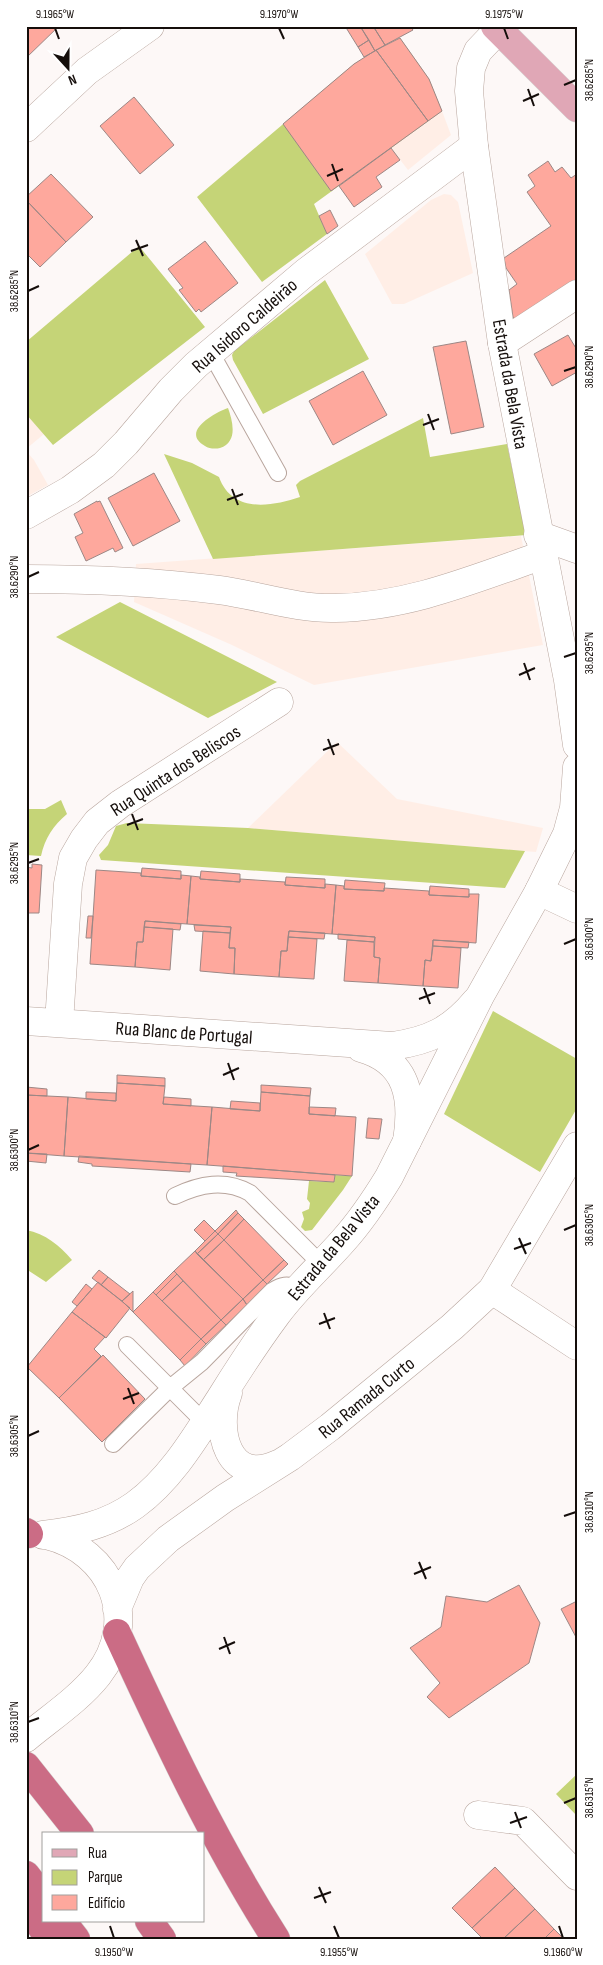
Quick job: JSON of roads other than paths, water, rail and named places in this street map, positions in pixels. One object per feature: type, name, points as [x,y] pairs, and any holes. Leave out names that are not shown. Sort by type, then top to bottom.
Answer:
[{"type":"highway","points":[[117,1621],[161,1729],[216,1833],[276,1939]]},
{"type":"highway","points":[[26,1766],[78,1832]]},
{"type":"highway","points":[[26,1875],[42,1895]]},
{"type":"highway","points":[[26,1903],[49,1939]]},
{"type":"highway","points":[[63,1922],[76,1939]]},
{"type":"highway","points":[[149,1922],[162,1939]]},
{"type":"main road","points":[[496,28],[577,108]]},
{"type":"street","points":[[26,128],[87,71],[150,26]]},
{"type":"street","name":"Estrada da Bela Vista","points":[[496,28],[478,51],[470,68],[469,92],[474,146],[502,343],[540,545],[568,680],[577,745]]},
{"type":"street","name":"Rua Isidoro Caldeirão","points":[[26,515],[70,490],[104,465],[196,365],[306,272],[474,146]]},
{"type":"street","points":[[502,343],[577,294]]},
{"type":"street","points":[[26,579],[104,580],[219,590],[249,594],[291,604],[333,608],[376,606],[418,598],[461,585],[540,545],[577,549]]},
{"type":"street","name":"Rua Quinta dos Beliscos","points":[[59,1023],[68,884],[73,858],[84,839],[97,822],[120,804],[279,702]]},
{"type":"street","name":"Estrada da Bela Vista","points":[[31,1534],[74,1531],[98,1525],[118,1516],[153,1489],[176,1463],[237,1371],[298,1288],[343,1241],[372,1206],[480,996],[539,891],[567,834],[574,808],[577,767]]},
{"type":"street","points":[[539,891],[577,909]]},
{"type":"street","name":"Rua Blanc de Portugal","points":[[26,1021],[392,1046],[412,1043],[430,1037],[447,1028],[464,1016],[480,996]]},
{"type":"street","name":"Rua Blanc de Portugal","points":[[342,1044],[372,1052],[389,1061],[398,1072],[406,1087],[410,1104],[410,1119],[406,1143]]},
{"type":"street","name":"Rua Ramada Curto","points":[[26,1738],[85,1688],[107,1661],[130,1578],[137,1568],[168,1539],[225,1498],[290,1457],[342,1417],[445,1333],[492,1290],[577,1146]]},
{"type":"street","points":[[492,1290],[577,1346]]},
{"type":"street","points":[[237,1371],[227,1396],[223,1414],[222,1430],[229,1452],[243,1466],[253,1468],[275,1465],[290,1457]]},
{"type":"street","points":[[31,1534],[74,1544],[87,1553],[108,1578],[114,1593],[117,1621]]},
{"type":"street","points":[[478,1815],[523,1821],[577,1876]]},
{"type":"lane","points":[[211,353],[278,473]]},
{"type":"lane","points":[[175,1196],[192,1188],[206,1185],[238,1186],[250,1193],[321,1264]]},
{"type":"lane","points":[[112,1444],[170,1388],[202,1362],[272,1291],[281,1286],[289,1285],[298,1288]]},
{"type":"lane","points":[[126,1344],[204,1422]]}]
